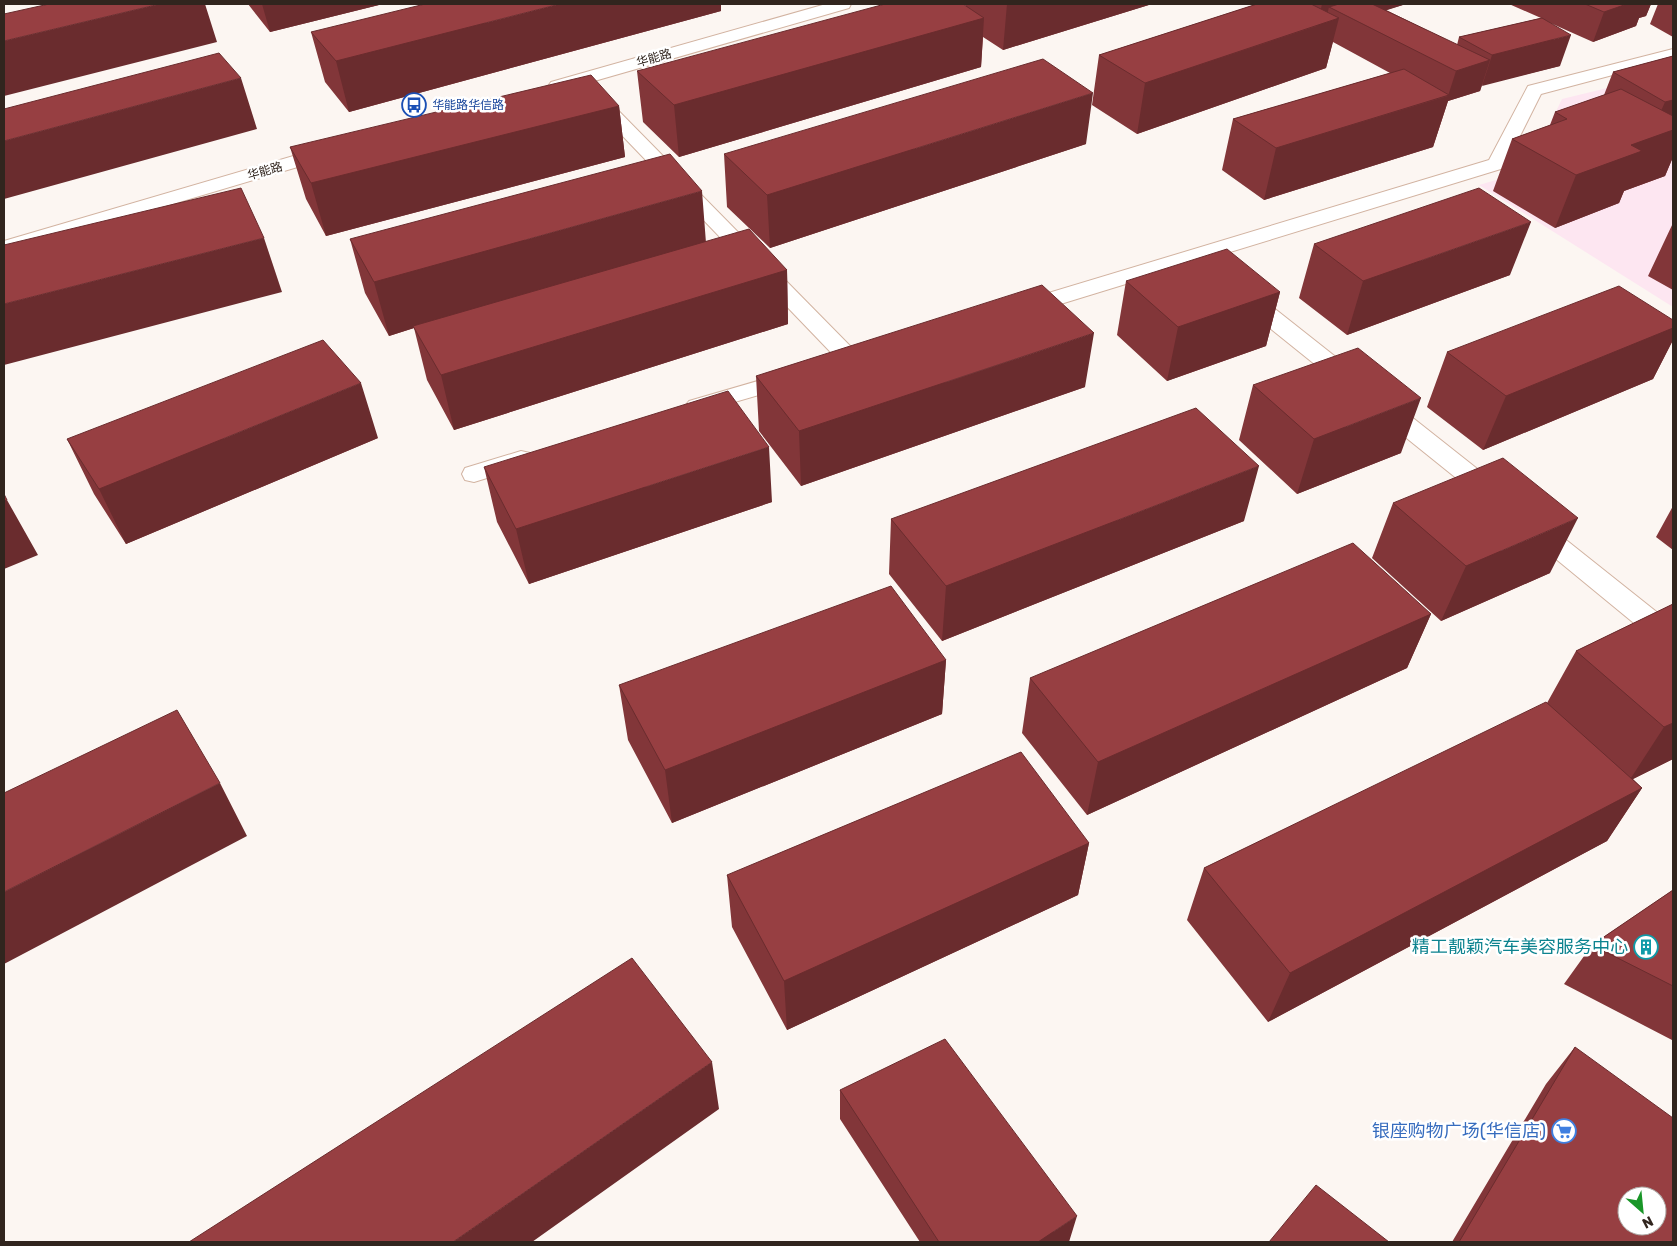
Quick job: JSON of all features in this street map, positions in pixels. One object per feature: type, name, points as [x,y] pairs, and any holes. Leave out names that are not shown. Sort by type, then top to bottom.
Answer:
[{"type":"street","name":"华能路","points":[[542,90],[843,4]]},
{"type":"street","points":[[1004,314],[1497,164],[1534,90],[1673,54]]},
{"type":"street","points":[[578,80],[842,363],[682,411]]},
{"type":"street","name":"华能路","points":[[4,248],[347,147]]},
{"type":"street","points":[[1195,256],[1673,640]]},
{"type":"street","points":[[474,474],[540,454]]},
{"type":"shaded area","points":[[1673,72],[1673,307],[1479,185],[1527,171],[1562,99]]},
{"type":"building","points":[[49,4],[160,4],[4,41],[4,14]]},
{"type":"building","points":[[425,4],[560,4],[336,61],[311,32]]},
{"type":"building","points":[[885,4],[963,4],[984,18],[674,105],[637,71]]},
{"type":"building","points":[[1257,4],[1311,4],[1339,18],[1145,83],[1099,55]]},
{"type":"building","points":[[1339,4],[1372,4],[1490,60],[1456,71],[1329,7]]},
{"type":"building","points":[[1585,4],[1627,4],[1604,12]]},
{"type":"building","points":[[1542,18],[1571,35],[1492,55],[1459,37]]},
{"type":"building","points":[[219,53],[241,78],[4,141],[4,109]]},
{"type":"building","points":[[1673,56],[1673,100],[1665,102],[1613,72]]},
{"type":"building","points":[[1043,59],[1093,93],[767,195],[724,154]]},
{"type":"building","points":[[1404,69],[1449,95],[1276,148],[1233,119]]},
{"type":"building","points":[[591,75],[619,106],[311,183],[290,147]]},
{"type":"building","points":[[1621,89],[1673,116],[1673,130],[1631,145],[1642,151],[1576,175],[1512,139],[1567,119],[1555,112]]},
{"type":"building","points":[[670,154],[702,191],[374,282],[350,239]]},
{"type":"building","points":[[241,188],[264,238],[4,304],[4,245]]},
{"type":"building","points":[[1479,188],[1531,222],[1363,281],[1314,244]]},
{"type":"building","points":[[749,229],[787,270],[441,375],[413,326]]},
{"type":"building","points":[[1227,249],[1280,292],[1178,327],[1126,281]]},
{"type":"building","points":[[1042,285],[1094,333],[799,431],[756,376]]},
{"type":"building","points":[[1619,286],[1673,320],[1673,328],[1506,396],[1447,352]]},
{"type":"building","points":[[323,340],[361,383],[99,489],[67,439]]},
{"type":"building","points":[[1358,348],[1421,398],[1314,439],[1253,385]]},
{"type":"building","points":[[728,391],[769,447],[516,529],[484,467]]},
{"type":"building","points":[[1196,408],[1259,466],[946,586],[891,519]]},
{"type":"building","points":[[1503,458],[1578,518],[1466,566],[1393,503]]},
{"type":"building","points":[[1353,543],[1431,614],[1098,762],[1030,678]]},
{"type":"building","points":[[891,586],[946,660],[665,770],[619,685]]},
{"type":"building","points":[[1673,604],[1673,723],[1664,727],[1576,651]]},
{"type":"building","points":[[1546,702],[1642,788],[1290,973],[1204,868]]},
{"type":"building","points":[[177,710],[220,783],[4,892],[4,793]]},
{"type":"building","points":[[1021,752],[1089,843],[784,981],[727,875]]},
{"type":"building","points":[[1673,890],[1673,986],[1592,945]]},
{"type":"building","points":[[632,958],[712,1062],[453,1242],[189,1242]]},
{"type":"building","points":[[945,1039],[1077,1216],[1038,1242],[939,1242],[840,1090]]},
{"type":"building","name":"银座购物广场(华信店)","points":[[1575,1047],[1673,1118],[1673,1242],[1459,1242]]},
{"type":"building","points":[[1316,1185],[1389,1242],[1269,1242]]},
{"type":"place","name":"华能路华信路","points":[[414,105]]},
{"type":"place","name":"精工靓颖汽车美容服务中心","points":[[1646,947]]},
{"type":"place","name":"银座购物广场(华信店)","points":[[1564,1131]]}]
